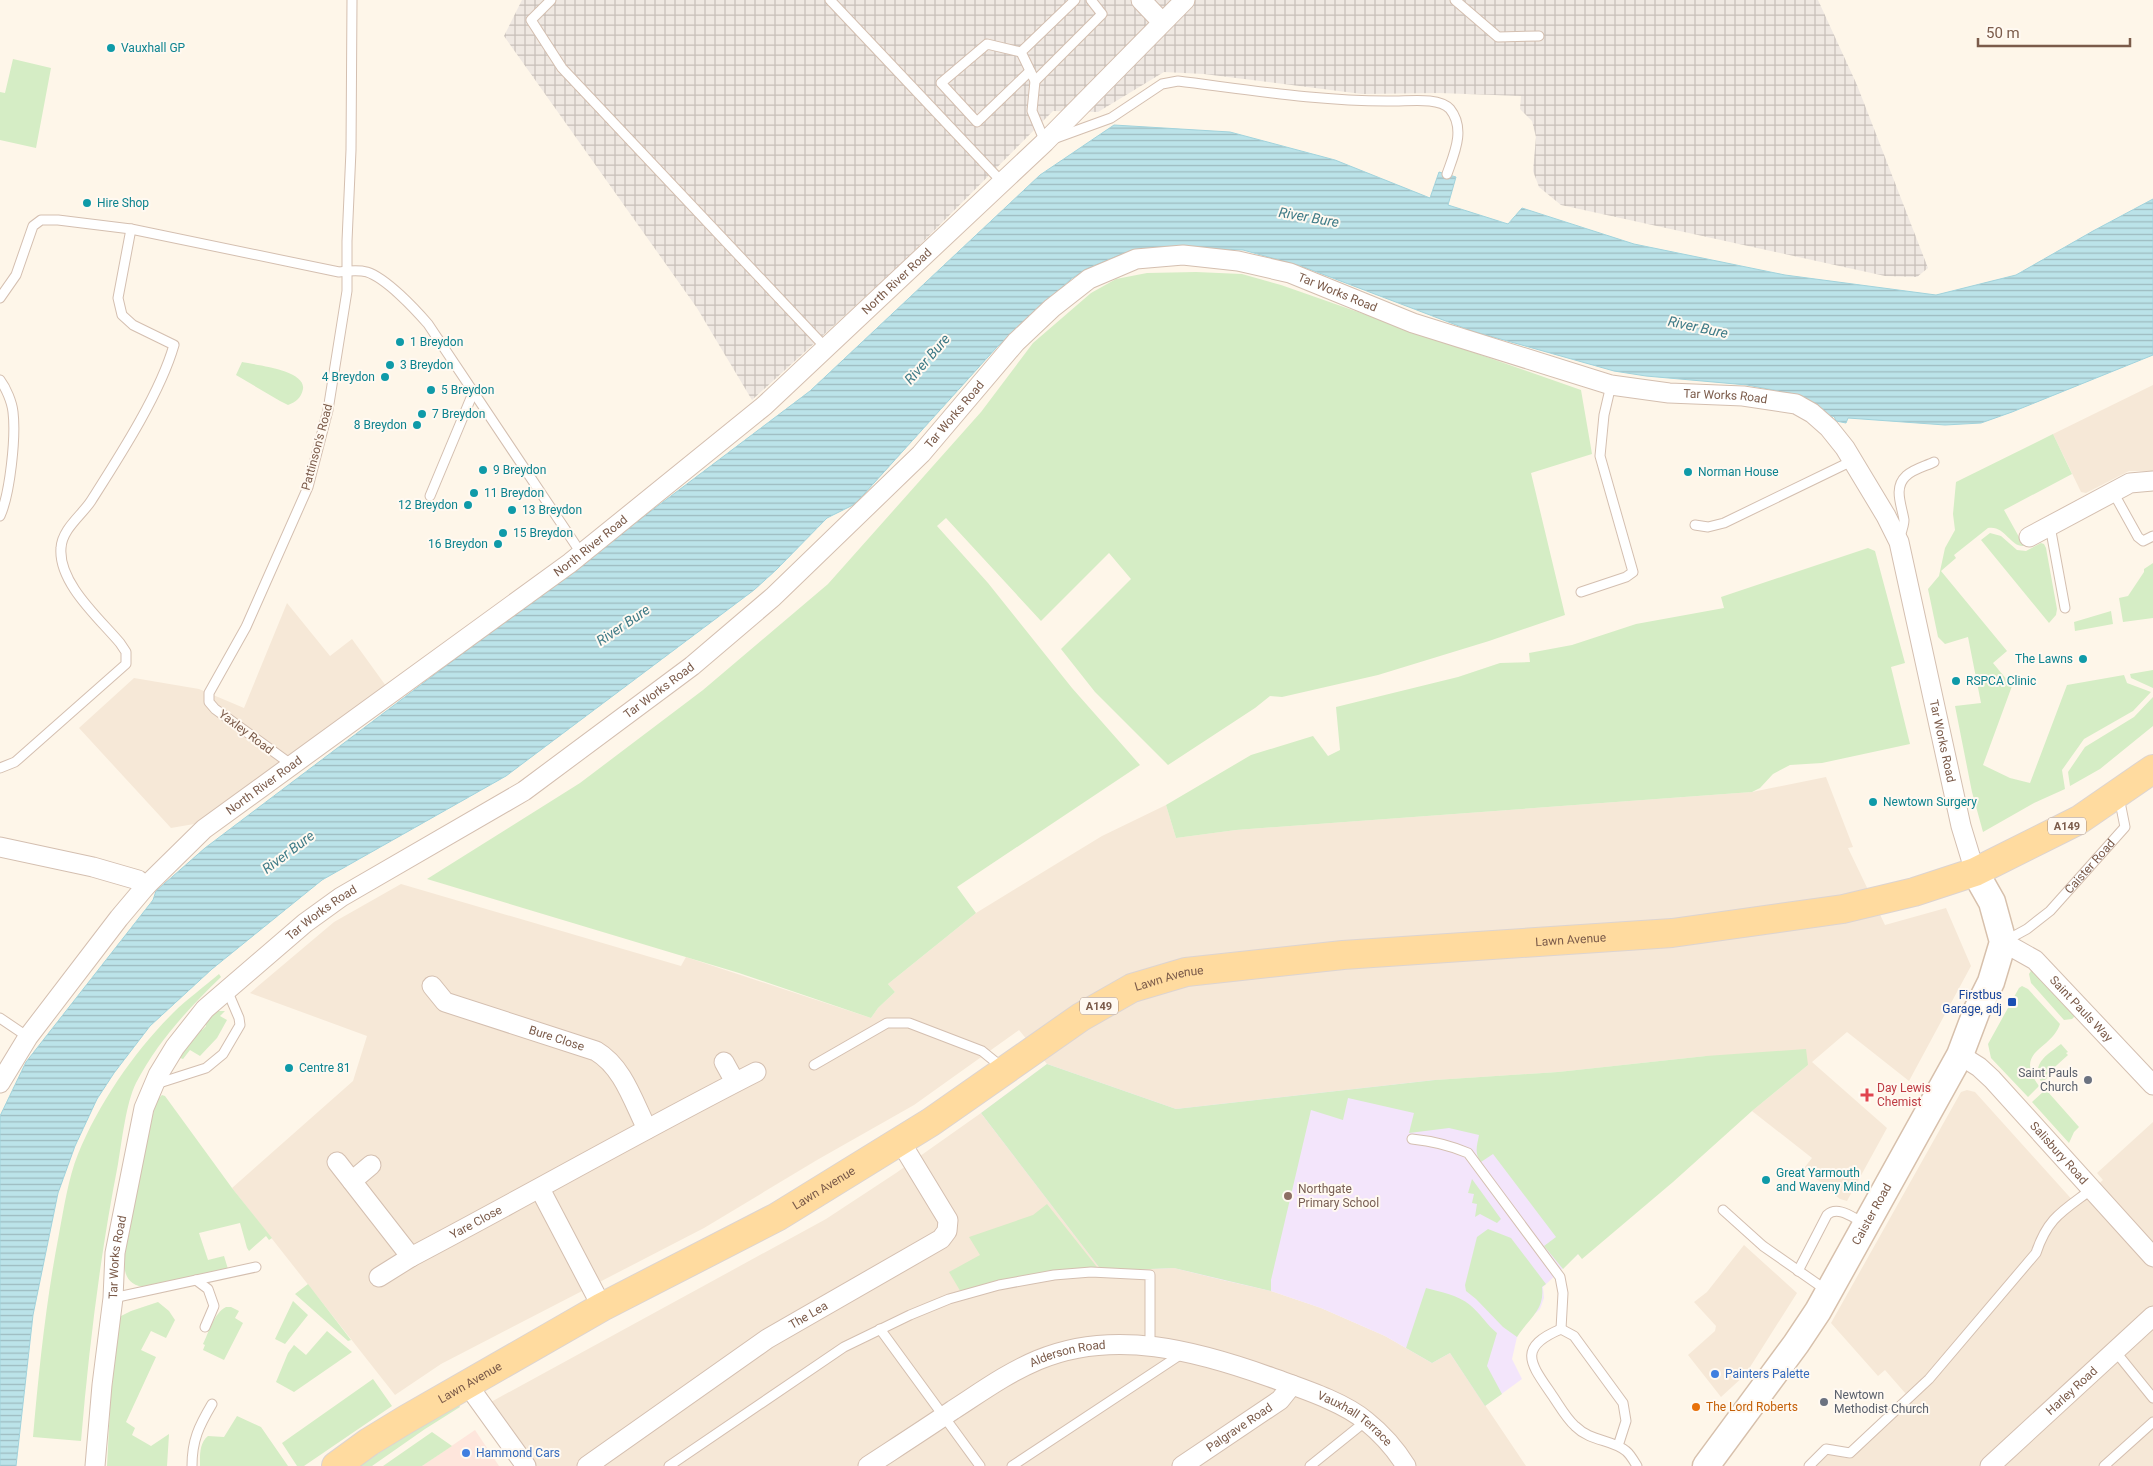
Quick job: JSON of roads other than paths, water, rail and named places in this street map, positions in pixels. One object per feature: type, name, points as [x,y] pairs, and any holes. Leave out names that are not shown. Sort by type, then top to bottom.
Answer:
[{"type":"main road","name":"A149","points":[[1975,872],[2079,820],[2153,769]]},
{"type":"main road","name":"Lawn Avenue","points":[[336,1466],[369,1442],[602,1307],[777,1217],[900,1141],[1081,1017],[1132,988],[1186,972],[1343,955],[1681,932],[1843,909],[1914,892],[1975,872]]},
{"type":"street","points":[[1141,0],[1162,21]]},
{"type":"street","name":"North River Road","points":[[0,1083],[28,1037],[119,918],[146,886],[204,829],[581,553],[764,406],[1045,142],[1184,0]]},
{"type":"street","name":"Tar Works Road","points":[[95,1466],[115,1253],[144,1108],[174,1047],[205,1009],[305,923],[341,897],[524,791],[692,666],[773,596],[921,454],[1023,335],[1052,308],[1089,279],[1136,259],[1183,255],[1238,261],[1290,273],[1413,323],[1610,385],[1669,393],[1744,396],[1796,404],[1812,413],[1829,428],[1845,448],[1886,516],[1899,542],[1961,826],[1975,872]]},
{"type":"street","points":[[2029,536],[2130,483],[2153,481]]},
{"type":"street","points":[[0,847],[93,867],[138,880],[146,886]]},
{"type":"street","name":"Caister Road","points":[[1706,1466],[1796,1344],[1828,1291],[1960,1054],[1991,982],[2003,942],[2000,923],[1992,902],[1975,872]]},
{"type":"street","name":"Saint Pauls Way","points":[[2003,942],[2035,960],[2153,1085]]},
{"type":"street","name":"Bure Close","points":[[432,986],[445,1002],[596,1051],[606,1057],[616,1067],[647,1129]]},
{"type":"street","name":"Salisbury Road","points":[[1960,1054],[1979,1066],[1992,1079],[2153,1257]]},
{"type":"street","points":[[724,1062],[735,1082]]},
{"type":"street","points":[[602,1307],[540,1189],[647,1129],[756,1072]]},
{"type":"street","name":"The Lea","points":[[587,1466],[767,1339],[941,1239],[947,1231],[948,1220],[900,1141]]},
{"type":"street","points":[[337,1162],[411,1257]]},
{"type":"street","points":[[352,1181],[371,1165]]},
{"type":"street","name":"Yare Close","points":[[379,1277],[411,1257],[540,1189]]},
{"type":"street","name":"Harley Road","points":[[1990,1466],[2153,1316]]},
{"type":"street","name":"Alderson Road","points":[[868,1466],[1003,1377],[1039,1359],[1082,1348],[1127,1344],[1185,1352],[1224,1361],[1292,1385]]},
{"type":"street","points":[[467,1384],[526,1466]]},
{"type":"street","name":"Vauxhall Terrace","points":[[1292,1385],[1344,1407],[1366,1421],[1406,1466]]},
{"type":"street","name":"Palgrave Road","points":[[1182,1466],[1280,1400],[1292,1385]]},
{"type":"lane","name":"Pattinson's Road","points":[[208,693],[246,627],[308,487],[328,410],[347,292],[351,150],[352,0]]},
{"type":"lane","points":[[551,0],[530,20],[562,68],[826,348]]},
{"type":"lane","points":[[830,0],[1002,182]]},
{"type":"lane","points":[[1021,52],[1075,0]]},
{"type":"lane","points":[[1034,81],[1102,14],[1091,0]]},
{"type":"lane","points":[[1455,0],[1498,37],[1539,36]]},
{"type":"lane","points":[[1021,52],[987,44],[941,83],[977,122],[1030,71]]},
{"type":"lane","points":[[1021,52],[1034,81],[1032,111],[1045,142],[1111,118],[1162,84],[1178,81],[1343,100],[1428,100],[1448,108],[1456,120],[1458,139],[1447,174]]},
{"type":"lane","points":[[0,298],[16,275],[32,226],[41,220],[58,220],[131,229],[339,272],[367,272],[402,296],[428,324],[581,553]]},
{"type":"lane","points":[[0,768],[15,762],[126,664],[126,652],[120,643],[69,584],[60,548],[66,533],[90,502],[142,416],[170,359],[174,345],[133,326],[122,314],[118,298],[131,229]]},
{"type":"lane","points":[[0,380],[13,411],[14,442],[5,506],[0,516]]},
{"type":"lane","points":[[1581,592],[1626,577],[1633,572],[1600,456],[1604,415],[1610,385]]},
{"type":"lane","points":[[430,496],[473,393]]},
{"type":"lane","points":[[1695,525],[1708,527],[1724,523],[1852,461]]},
{"type":"lane","points":[[1899,542],[1904,522],[1899,497],[1899,488],[1902,480],[1907,474],[1934,462]]},
{"type":"lane","points":[[2113,492],[2138,537],[2142,541],[2153,536]]},
{"type":"lane","points":[[2050,526],[2065,608]]},
{"type":"lane","name":"Yaxley Road","points":[[208,693],[209,702],[215,709],[292,765]]},
{"type":"lane","name":"Caister Road","points":[[2003,942],[2027,928],[2050,911],[2124,827],[2119,794]]},
{"type":"lane","points":[[154,1085],[206,1068],[223,1054],[240,1025],[227,990]]},
{"type":"lane","points":[[0,1018],[28,1037]]},
{"type":"lane","points":[[814,1065],[887,1023],[910,1023],[982,1052],[1005,1069]]},
{"type":"lane","points":[[1412,1139],[1444,1144],[1468,1153],[1560,1277],[1563,1293],[1561,1329]]},
{"type":"lane","points":[[1809,1466],[1826,1449],[1850,1453],[1929,1379],[2036,1252],[2043,1232],[2055,1218],[2092,1189]]},
{"type":"lane","points":[[1723,1210],[1763,1246],[1828,1291]]},
{"type":"lane","points":[[1798,1271],[1827,1215],[1831,1211],[1838,1210],[1865,1224]]},
{"type":"lane","points":[[112,1298],[256,1267]]},
{"type":"lane","points":[[669,1466],[844,1347],[880,1329],[950,1299],[999,1285],[1054,1275],[1091,1272],[1150,1274],[1150,1346]]},
{"type":"lane","points":[[196,1280],[208,1289],[214,1306],[205,1327]]},
{"type":"lane","points":[[880,1329],[980,1466]]},
{"type":"lane","points":[[1561,1329],[1544,1336],[1533,1349],[1532,1365],[1574,1426],[1590,1438],[1618,1446],[1627,1452],[1637,1466]]},
{"type":"lane","points":[[1561,1329],[1574,1336],[1623,1403],[1626,1421],[1618,1446]]},
{"type":"lane","points":[[2115,1351],[2153,1398]]},
{"type":"lane","points":[[1012,1466],[1185,1352]]},
{"type":"lane","points":[[192,1466],[192,1448],[198,1428],[212,1404]]},
{"type":"lane","points":[[1310,1466],[1366,1421]]},
{"type":"lane","points":[[2104,1466],[2153,1422]]},
{"type":"water","name":"River Bure","points":[[1114,125],[1230,132],[1335,160],[1430,198],[1439,172],[1456,177],[1448,205],[1508,224],[1522,208],[1634,244],[1785,275],[1936,295],[2016,275],[2153,199],[2153,355],[1981,423],[1945,425],[1848,418],[1846,423],[1836,421],[1834,416],[1831,419],[1798,395],[1747,385],[1646,376],[1614,371],[1472,331],[1301,266],[1243,250],[1175,247],[1122,254],[1086,269],[1071,279],[997,347],[855,504],[827,518],[754,590],[506,776],[322,880],[212,969],[150,1026],[114,1073],[97,1099],[75,1146],[58,1193],[33,1315],[16,1466],[0,1466],[0,1116],[26,1062],[153,900],[156,891],[205,848],[810,391],[1040,175]]},
{"type":"place","name":"Vauxhall GP","points":[[111,48]]},
{"type":"place","name":"Hire Shop","points":[[87,203]]},
{"type":"place","name":"1 Breydon","points":[[400,342]]},
{"type":"place","name":"3 Breydon","points":[[390,365]]},
{"type":"place","name":"4 Breydon","points":[[385,377]]},
{"type":"place","name":"5 Breydon","points":[[431,390]]},
{"type":"place","name":"7 Breydon","points":[[422,414]]},
{"type":"place","name":"8 Breydon","points":[[417,425]]},
{"type":"place","name":"9 Breydon","points":[[483,470]]},
{"type":"place","name":"Norman House","points":[[1688,472]]},
{"type":"place","name":"11 Breydon","points":[[474,493]]},
{"type":"place","name":"12 Breydon","points":[[468,505]]},
{"type":"place","name":"13 Breydon","points":[[512,510]]},
{"type":"place","name":"15 Breydon","points":[[503,533]]},
{"type":"place","name":"16 Breydon","points":[[498,544]]},
{"type":"place","name":"The Lawns","points":[[2083,659]]},
{"type":"place","name":"RSPCA Clinic","points":[[1956,681]]},
{"type":"place","name":"Newtown Surgery","points":[[1873,802]]},
{"type":"place","name":"Firstbus Garage, adj","points":[[2012,1002]]},
{"type":"place","name":"Centre 81","points":[[289,1068]]},
{"type":"place","name":"Saint Pauls Church","points":[[2088,1080]]},
{"type":"place","name":"Day Lewis Chemist","points":[[1867,1095]]},
{"type":"place","name":"Great Yarmouth and Waveny Mind","points":[[1766,1180]]},
{"type":"place","name":"Northgate Primary School","points":[[1288,1196]]},
{"type":"place","name":"Painters Palette","points":[[1715,1374]]},
{"type":"place","name":"Newtown Methodist Church","points":[[1824,1402]]},
{"type":"place","name":"The Lord Roberts","points":[[1696,1407]]},
{"type":"place","name":"Hammond Cars","points":[[466,1453]]}]
